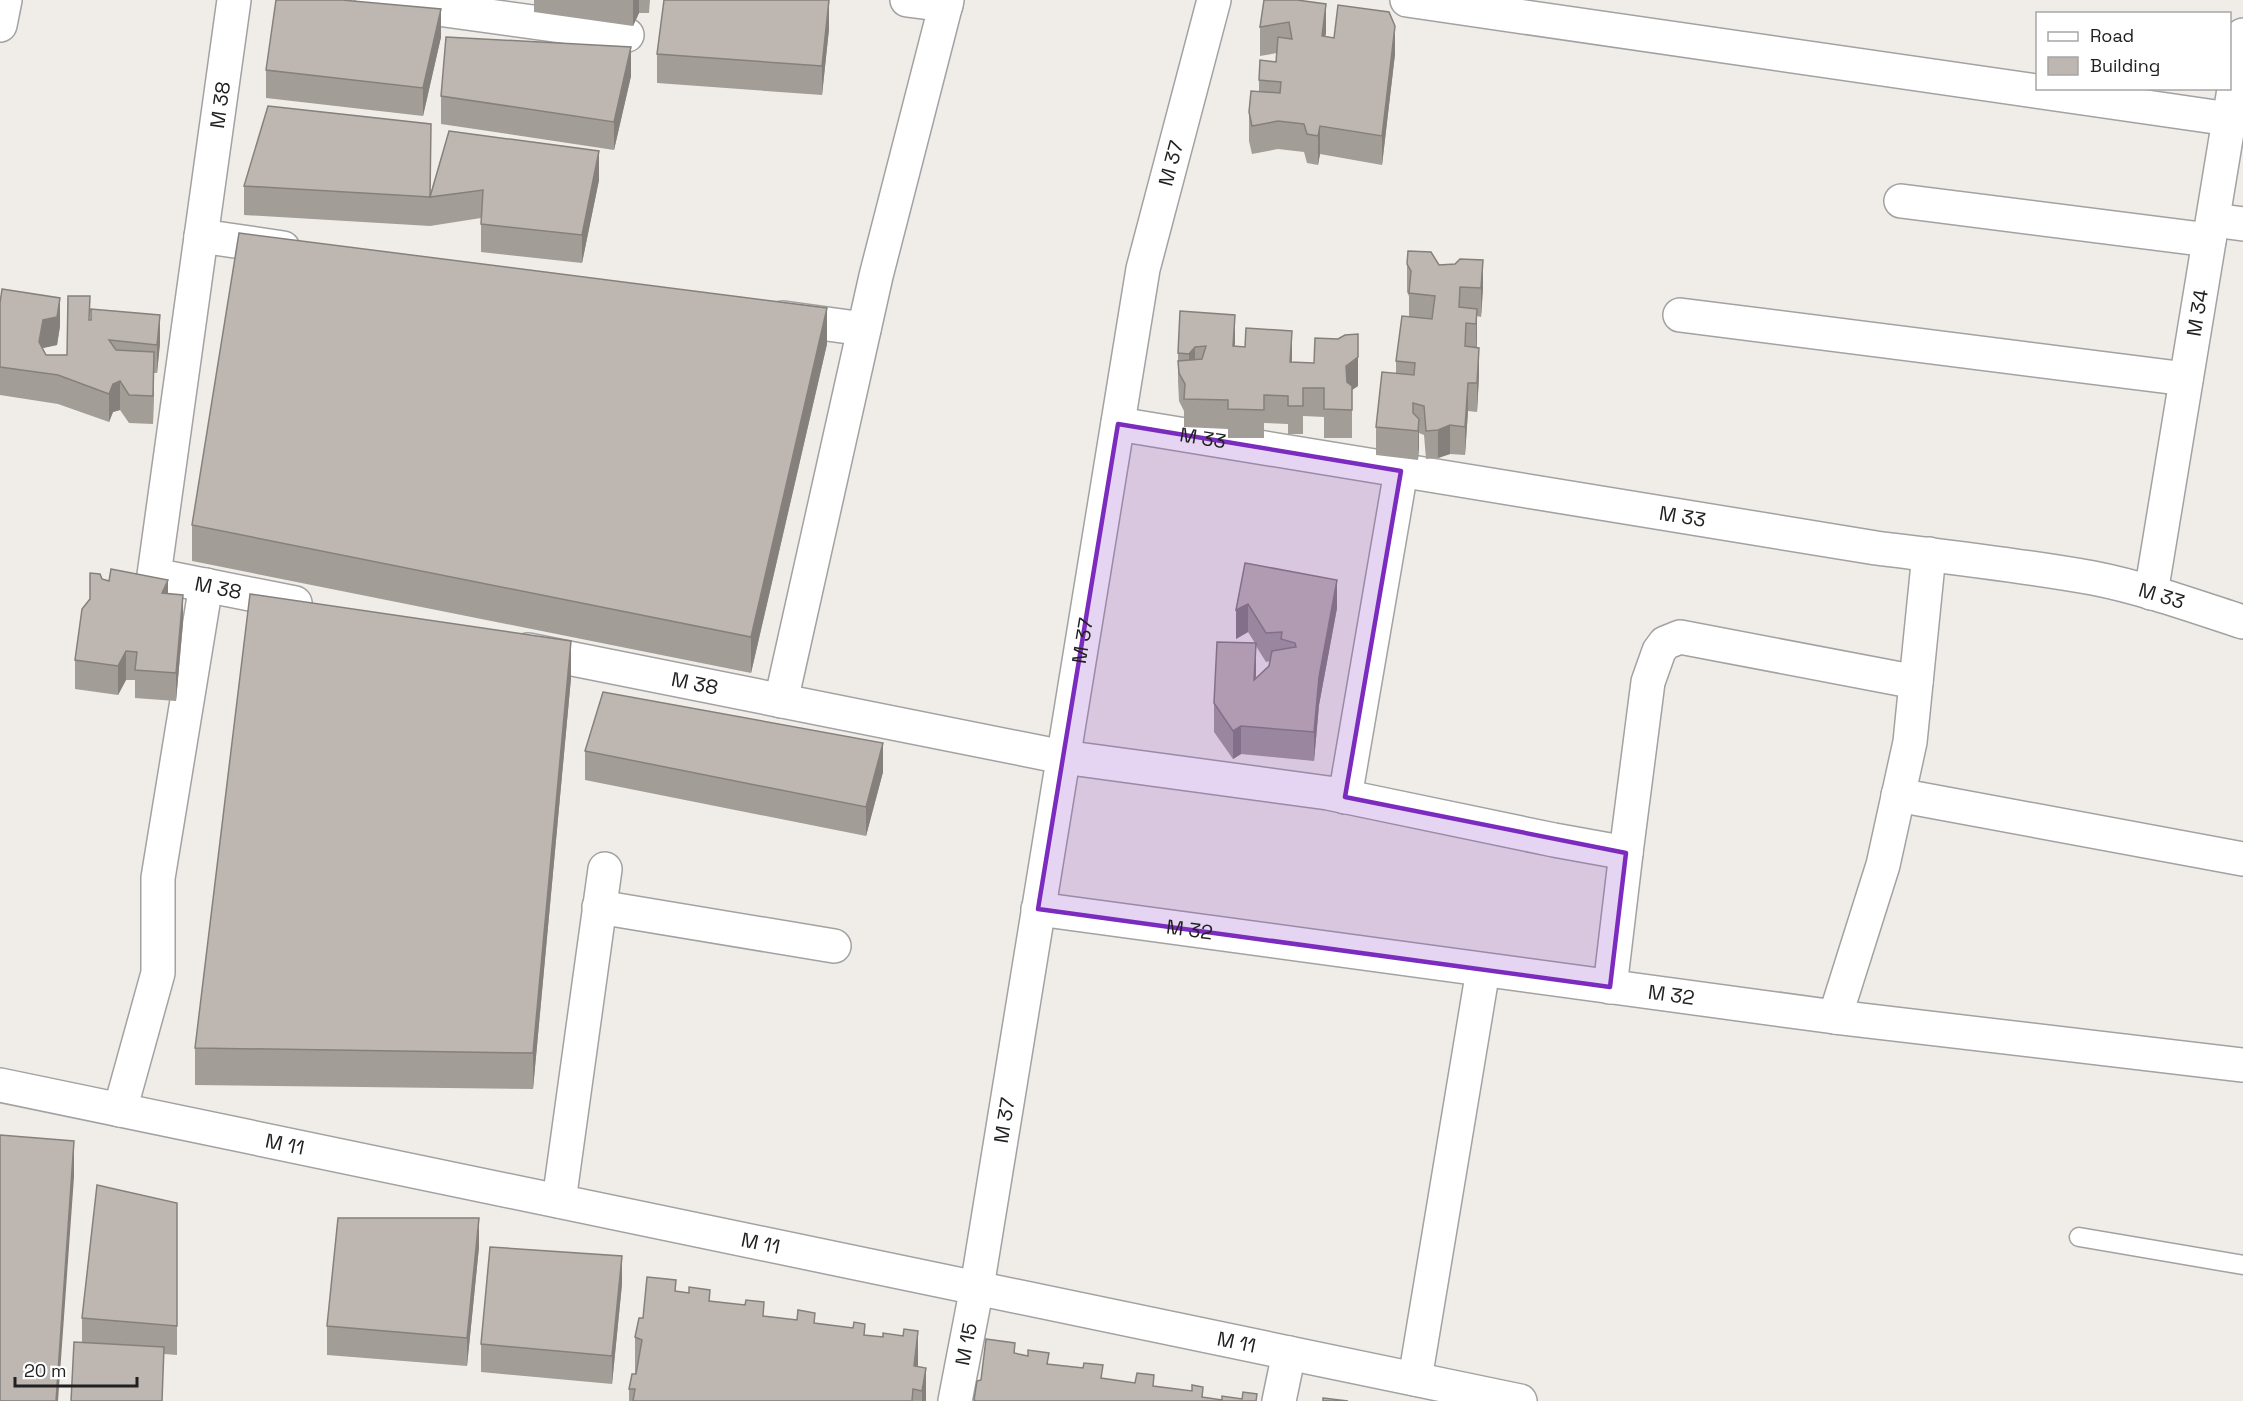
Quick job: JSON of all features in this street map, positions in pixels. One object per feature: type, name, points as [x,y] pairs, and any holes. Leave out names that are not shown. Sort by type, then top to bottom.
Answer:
[{"type":"street","points":[[0,25],[5,0]]},
{"type":"street","name":"M 38","points":[[234,0],[154,575],[323,609]]},
{"type":"street","points":[[372,0],[627,35]]},
{"type":"street","points":[[781,701],[864,329],[946,2],[907,0]]},
{"type":"street","name":"M 37","points":[[976,1287],[1143,269],[1214,0]]},
{"type":"street","points":[[1407,0],[2229,119]]},
{"type":"street","name":"M 34","points":[[2151,593],[2186,380],[2222,228],[2229,119],[2243,35]]},
{"type":"street","points":[[1900,201],[2222,228]]},
{"type":"street","points":[[201,236],[308,251]]},
{"type":"street","points":[[758,314],[864,329]]},
{"type":"street","points":[[1680,315],[2186,380]]},
{"type":"street","name":"M 33","points":[[1118,424],[1876,548],[2095,579],[2151,593],[2243,622]]},
{"type":"street","points":[[1345,797],[1401,471]]},
{"type":"street","points":[[1835,1017],[1883,865],[1910,742],[1929,554]]},
{"type":"street","points":[[120,1110],[158,973],[158,878],[206,585]]},
{"type":"street","points":[[1610,987],[1648,682],[1659,651],[1665,643],[1680,637],[1916,682]]},
{"type":"street","name":"M 38","points":[[499,644],[1063,758],[1345,797],[1626,853]]},
{"type":"street","points":[[1898,795],[2243,859]]},
{"type":"street","points":[[559,1201],[604,870]]},
{"type":"street","points":[[599,907],[834,946]]},
{"type":"street","name":"M 32","points":[[1038,909],[1835,1017],[2243,1065]]},
{"type":"street","points":[[1415,1379],[1483,970]]},
{"type":"street","name":"M 11","points":[[0,1084],[1520,1401]]},
{"type":"street","name":"M 15","points":[[955,1401],[976,1287]]},
{"type":"street","points":[[1279,1401],[1289,1353]]},
{"type":"lane","points":[[2079,1237],[2243,1265]]},
{"type":"highlighted area","points":[[1118,424],[1401,471],[1345,797],[1626,853],[1610,987],[1038,909]]},
{"type":"building","points":[[276,0],[342,0],[441,9],[423,88],[266,70]]},
{"type":"building","points":[[664,0],[829,0],[822,66],[657,54]]},
{"type":"building","points":[[1264,0],[1297,0],[1326,4],[1322,36],[1334,38],[1338,5],[1389,12],[1395,26],[1382,136],[1320,126],[1318,136],[1307,134],[1304,124],[1278,121],[1252,126],[1249,112],[1251,91],[1280,93],[1281,82],[1259,80],[1260,60],[1276,62],[1278,37],[1292,39],[1289,22],[1260,27]]},
{"type":"building","points":[[446,37],[631,47],[614,122],[441,96]]},
{"type":"building","points":[[268,106],[431,124],[430,197],[244,186]]},
{"type":"building","points":[[449,131],[599,151],[582,235],[481,224],[483,190],[430,197]]},
{"type":"building","points":[[239,233],[827,308],[751,637],[192,525]]},
{"type":"building","points":[[1408,251],[1431,252],[1439,265],[1455,264],[1460,259],[1483,260],[1481,288],[1460,287],[1459,307],[1477,309],[1476,324],[1466,323],[1465,346],[1479,348],[1477,383],[1468,383],[1465,427],[1450,425],[1438,430],[1426,431],[1424,406],[1413,403],[1413,413],[1419,419],[1418,431],[1376,427],[1382,372],[1414,375],[1415,363],[1396,361],[1402,316],[1432,319],[1435,296],[1409,293],[1411,271],[1407,264]]},
{"type":"building","points":[[2,289],[60,298],[57,317],[43,320],[39,342],[46,355],[67,355],[68,296],[90,296],[89,320],[91,320],[91,309],[160,315],[157,345],[109,340],[116,350],[154,352],[153,396],[129,395],[120,381],[113,384],[109,394],[58,375],[0,367]]},
{"type":"building","points":[[1180,311],[1235,315],[1233,346],[1245,347],[1246,328],[1292,331],[1290,362],[1314,363],[1315,338],[1338,339],[1345,335],[1358,334],[1358,357],[1346,366],[1347,382],[1352,386],[1352,410],[1324,409],[1324,388],[1303,388],[1303,406],[1288,406],[1288,396],[1264,395],[1264,410],[1228,409],[1228,400],[1184,399],[1185,384],[1179,373],[1178,361],[1202,359],[1206,346],[1195,347],[1189,354],[1178,353]]},
{"type":"building","points":[[1245,563],[1337,580],[1319,677],[1314,732],[1241,726],[1233,731],[1214,703],[1217,642],[1256,643],[1254,680],[1269,666],[1272,651],[1296,647],[1295,643],[1281,639],[1282,632],[1266,633],[1248,604],[1236,610]]},
{"type":"building","points":[[111,569],[168,580],[162,593],[183,595],[176,673],[135,670],[137,652],[126,651],[118,666],[75,660],[82,609],[90,599],[90,573],[100,574],[102,579],[109,581]]},
{"type":"building","points":[[250,594],[571,641],[533,1053],[195,1048]]},
{"type":"building","points":[[603,692],[883,743],[866,807],[585,751]]},
{"type":"building","points":[[0,1135],[74,1141],[56,1401],[0,1401]]},
{"type":"building","points":[[97,1185],[177,1203],[177,1326],[82,1318]]},
{"type":"building","points":[[338,1218],[479,1218],[467,1338],[327,1326]]},
{"type":"building","points":[[490,1247],[622,1256],[612,1356],[481,1344]]},
{"type":"building","points":[[647,1277],[676,1280],[675,1291],[689,1293],[689,1287],[710,1290],[709,1301],[745,1305],[746,1300],[764,1302],[763,1316],[797,1320],[798,1310],[815,1313],[814,1323],[853,1328],[854,1322],[865,1324],[864,1335],[883,1337],[883,1333],[903,1336],[904,1329],[918,1331],[914,1366],[926,1368],[922,1391],[913,1389],[912,1401],[633,1401],[635,1389],[629,1389],[632,1374],[636,1374],[642,1340],[635,1337],[639,1318],[643,1318]]},
{"type":"building","points":[[986,1339],[1015,1343],[1014,1353],[1028,1356],[1028,1350],[1049,1353],[1047,1364],[1083,1368],[1084,1363],[1103,1365],[1101,1378],[1135,1383],[1137,1373],[1154,1375],[1153,1386],[1192,1391],[1192,1385],[1203,1387],[1202,1397],[1222,1400],[1222,1396],[1242,1399],[1243,1392],[1257,1394],[1256,1401],[976,1401],[974,1400],[977,1381],[981,1380]]},
{"type":"building","points":[[74,1342],[164,1347],[162,1401],[71,1401]]},
{"type":"building","points":[[1323,1398],[1348,1401],[1323,1401]]}]
